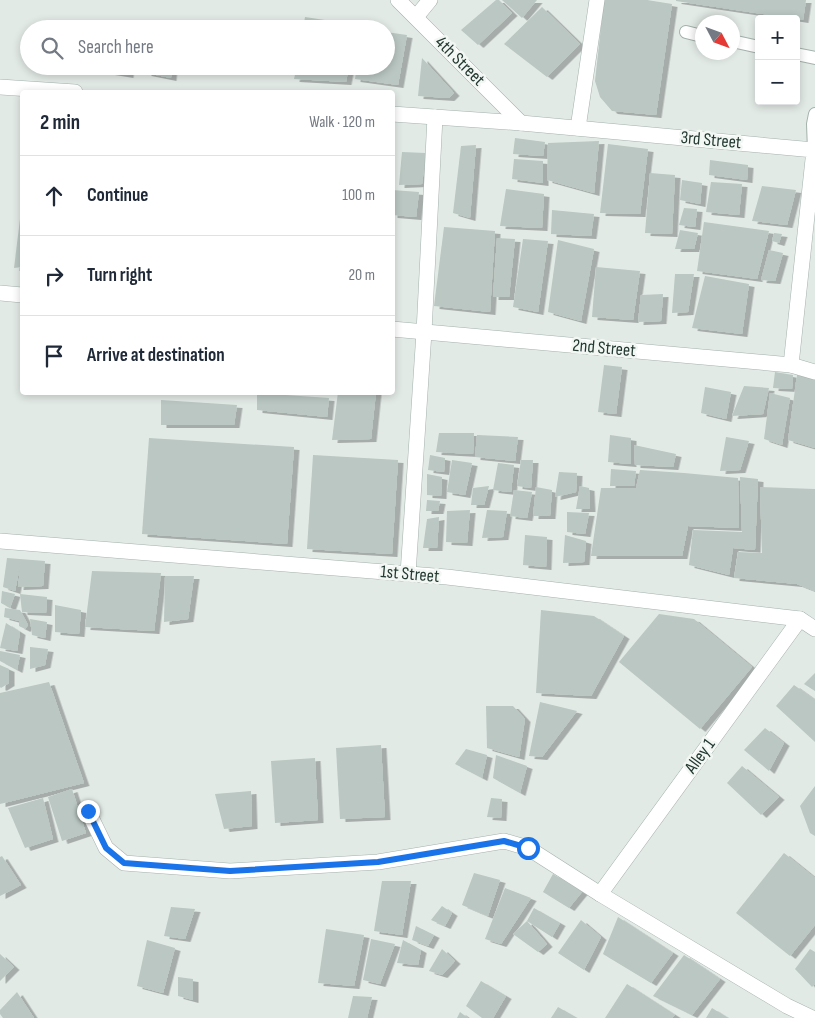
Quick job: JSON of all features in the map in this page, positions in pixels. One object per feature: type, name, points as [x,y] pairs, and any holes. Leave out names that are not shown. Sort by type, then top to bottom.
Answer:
[{"type":"street","name":"4th Street","points":[[398,0],[521,123]]},
{"type":"street","points":[[416,18],[430,0]]},
{"type":"street","points":[[578,128],[597,0]]},
{"type":"street","points":[[0,88],[38,90]]},
{"type":"street","name":"3rd Street","points":[[395,114],[521,123],[814,150]]},
{"type":"street","points":[[408,574],[424,332],[435,117]]},
{"type":"street","points":[[791,365],[814,150]]},
{"type":"street","points":[[0,293],[20,295]]},
{"type":"street","name":"2nd Street","points":[[395,329],[791,365],[815,372]]},
{"type":"street","name":"1st Street","points":[[0,540],[457,578],[800,619],[815,629]]},
{"type":"street","name":"Alley 1","points":[[600,894],[800,619]]},
{"type":"street","points":[[88,811],[106,848],[124,863],[230,871],[378,862],[504,841],[528,848],[600,894],[787,1006],[812,1018]]},
{"type":"lane","points":[[686,32],[695,34]]},
{"type":"lane","points":[[740,43],[755,46]]},
{"type":"lane","points":[[800,55],[815,58]]},
{"type":"lane","points":[[814,150],[813,124],[815,114]]},
{"type":"building","points":[[496,0],[499,0],[512,13],[478,45],[461,30]]},
{"type":"building","points":[[502,0],[537,0],[522,18]]},
{"type":"building","points":[[604,0],[647,0],[672,4],[656,115],[612,111],[600,97],[595,81]]},
{"type":"building","points":[[806,0],[803,20],[800,20],[800,15],[770,15],[676,1]]},
{"type":"building","points":[[542,7],[580,44],[547,77],[504,44]]},
{"type":"building","points":[[305,17],[325,20],[304,20]]},
{"type":"building","points":[[395,33],[407,35],[398,85],[355,79],[356,75],[395,75]]},
{"type":"building","points":[[422,58],[454,93],[449,98],[418,96]]},
{"type":"building","points":[[156,75],[171,75],[171,78]]},
{"type":"building","points":[[295,75],[347,75],[346,82],[294,79]]},
{"type":"building","points":[[515,138],[545,142],[543,156],[513,154]]},
{"type":"building","points":[[599,141],[594,193],[547,180],[548,143]]},
{"type":"building","points":[[608,144],[648,149],[640,214],[600,213]]},
{"type":"building","points":[[476,145],[470,218],[453,213],[461,146]]},
{"type":"building","points":[[402,152],[426,153],[422,184],[399,185]]},
{"type":"building","points":[[514,159],[543,161],[543,183],[512,179]]},
{"type":"building","points":[[710,160],[748,165],[747,180],[709,175]]},
{"type":"building","points":[[650,173],[675,175],[672,234],[645,233]]},
{"type":"building","points":[[682,180],[702,183],[700,204],[680,200]]},
{"type":"building","points":[[711,182],[742,184],[739,215],[706,212]]},
{"type":"building","points":[[762,186],[796,190],[787,225],[752,221]]},
{"type":"building","points":[[506,189],[544,194],[542,228],[500,226]]},
{"type":"building","points":[[395,190],[419,192],[416,217],[395,215]]},
{"type":"building","points":[[684,208],[697,209],[695,227],[679,225]]},
{"type":"building","points":[[552,210],[594,214],[591,236],[551,234]]},
{"type":"building","points":[[20,219],[20,267],[14,268]]},
{"type":"building","points":[[704,222],[769,231],[757,279],[697,271]]},
{"type":"building","points":[[444,227],[495,231],[490,312],[434,306]]},
{"type":"building","points":[[680,230],[698,233],[694,249],[675,249]]},
{"type":"building","points":[[774,233],[782,234],[779,243],[772,241]]},
{"type":"building","points":[[497,238],[515,239],[509,297],[493,297]]},
{"type":"building","points":[[523,239],[548,241],[538,312],[513,307]]},
{"type":"building","points":[[558,240],[594,249],[581,321],[548,312]]},
{"type":"building","points":[[769,250],[783,253],[775,281],[761,280]]},
{"type":"building","points":[[596,267],[640,271],[633,320],[592,317]]},
{"type":"building","points":[[675,274],[694,274],[688,312],[672,313]]},
{"type":"building","points":[[705,276],[749,284],[742,334],[692,328]]},
{"type":"building","points":[[663,294],[661,321],[638,322],[641,295]]},
{"type":"building","points":[[604,365],[622,367],[616,414],[598,412]]},
{"type":"building","points":[[775,372],[793,375],[792,389],[773,388]]},
{"type":"building","points":[[797,375],[815,379],[815,448],[788,440]]},
{"type":"building","points":[[744,386],[769,388],[763,414],[732,416]]},
{"type":"building","points":[[705,387],[731,392],[726,419],[701,413]]},
{"type":"building","points":[[770,393],[790,398],[782,445],[764,439]]},
{"type":"building","points":[[257,395],[329,398],[327,417],[257,410]]},
{"type":"building","points":[[338,395],[376,395],[371,439],[332,440]]},
{"type":"building","points":[[161,400],[237,405],[234,425],[161,425]]},
{"type":"building","points":[[439,433],[474,433],[473,454],[436,452]]},
{"type":"building","points":[[477,435],[518,437],[515,461],[475,457]]},
{"type":"building","points":[[610,435],[631,438],[631,464],[608,462]]},
{"type":"building","points":[[726,437],[749,441],[740,470],[720,471]]},
{"type":"building","points":[[149,438],[294,447],[287,544],[142,534]]},
{"type":"building","points":[[634,445],[676,454],[673,467],[635,465]]},
{"type":"building","points":[[313,455],[398,460],[392,554],[307,549]]},
{"type":"building","points":[[430,455],[445,458],[444,472],[428,470]]},
{"type":"building","points":[[452,460],[472,463],[465,495],[447,492]]},
{"type":"building","points":[[521,460],[533,460],[531,488],[517,486]]},
{"type":"building","points":[[498,463],[514,465],[511,492],[493,490]]},
{"type":"building","points":[[611,469],[636,471],[634,486],[610,486]]},
{"type":"building","points":[[640,470],[738,478],[739,528],[688,526],[682,556],[591,556],[601,488],[636,488]]},
{"type":"building","points":[[559,472],[577,473],[576,492],[555,497]]},
{"type":"building","points":[[427,474],[442,477],[441,496],[427,495]]},
{"type":"building","points":[[740,477],[758,479],[755,550],[733,548],[729,575],[689,565],[693,530],[742,532]]},
{"type":"building","points":[[489,486],[484,505],[471,505],[473,488]]},
{"type":"building","points":[[580,486],[589,488],[590,509],[576,509]]},
{"type":"building","points":[[536,487],[552,490],[550,516],[533,516]]},
{"type":"building","points":[[760,487],[815,489],[815,591],[797,584],[734,578],[738,552],[762,553]]},
{"type":"building","points":[[514,490],[532,492],[527,518],[510,516]]},
{"type":"building","points":[[427,500],[440,501],[438,511],[426,511]]},
{"type":"building","points":[[470,510],[467,543],[446,542],[447,511]]},
{"type":"building","points":[[487,510],[507,511],[503,537],[482,538]]},
{"type":"building","points":[[567,512],[589,513],[585,534],[567,532]]},
{"type":"building","points":[[439,517],[437,548],[423,548],[427,519]]},
{"type":"building","points":[[525,535],[547,537],[546,567],[523,565]]},
{"type":"building","points":[[565,535],[586,541],[584,562],[563,563]]},
{"type":"building","points":[[7,558],[45,561],[43,586],[18,587],[21,561],[15,591],[3,587]]},
{"type":"building","points":[[92,571],[161,573],[154,631],[85,627]]},
{"type":"building","points":[[165,576],[194,576],[188,619],[164,622]]},
{"type":"building","points":[[2,591],[15,594],[10,608],[1,603]]},
{"type":"building","points":[[20,594],[47,597],[46,613],[22,612]]},
{"type":"building","points":[[55,605],[81,610],[79,634],[55,632]]},
{"type":"building","points":[[5,608],[20,610],[28,625],[25,629],[19,626],[19,621],[4,617]]},
{"type":"building","points":[[541,610],[594,616],[624,636],[591,696],[536,693]]},
{"type":"building","points":[[659,614],[694,619],[752,667],[700,729],[619,662]]},
{"type":"building","points":[[30,619],[47,622],[45,638],[32,635]]},
{"type":"building","points":[[6,623],[20,632],[17,651],[0,648]]},
{"type":"building","points":[[30,647],[48,649],[45,665],[30,669]]},
{"type":"building","points":[[0,651],[20,655],[17,670],[0,661]]},
{"type":"building","points":[[0,665],[9,669],[9,683],[1,688],[0,687]]},
{"type":"building","points":[[815,673],[815,691],[804,684]]},
{"type":"building","points":[[49,682],[84,783],[0,804],[0,693]]},
{"type":"building","points":[[794,685],[815,700],[815,742],[776,706]]},
{"type":"building","points":[[540,702],[577,711],[542,757],[529,756]]},
{"type":"building","points":[[486,706],[513,706],[525,719],[519,757],[487,748]]},
{"type":"building","points":[[765,728],[784,743],[769,771],[744,750]]},
{"type":"building","points":[[381,745],[385,817],[340,819],[336,748]]},
{"type":"building","points":[[466,749],[487,755],[482,778],[455,764]]},
{"type":"building","points":[[496,755],[527,766],[520,793],[493,778]]},
{"type":"building","points":[[315,758],[318,820],[275,823],[271,761]]},
{"type":"building","points":[[742,766],[779,797],[761,815],[727,783]]},
{"type":"building","points":[[815,786],[815,836],[810,833],[800,806]]},
{"type":"building","points":[[72,789],[86,833],[62,841],[48,797]]},
{"type":"building","points":[[251,791],[252,826],[224,829],[215,794]]},
{"type":"building","points":[[43,798],[53,839],[25,848],[8,808]]},
{"type":"building","points":[[491,798],[502,799],[501,818],[487,817]]},
{"type":"building","points":[[784,853],[815,878],[815,925],[790,956],[736,913]]},
{"type":"building","points":[[2,856],[21,885],[0,896],[0,857]]},
{"type":"building","points":[[474,873],[500,880],[488,916],[462,905]]},
{"type":"building","points":[[553,874],[582,892],[569,908],[543,892]]},
{"type":"building","points":[[382,881],[411,881],[402,935],[374,931]]},
{"type":"building","points":[[505,888],[531,898],[501,944],[485,939]]},
{"type":"building","points":[[442,906],[452,913],[445,926],[431,920]]},
{"type":"building","points":[[171,907],[195,909],[185,939],[164,936]]},
{"type":"building","points":[[534,908],[560,923],[552,937],[527,921]]},
{"type":"building","points":[[618,917],[673,953],[651,983],[603,954]]},
{"type":"building","points":[[581,920],[601,937],[584,970],[558,953]]},
{"type":"building","points":[[527,921],[547,944],[538,952],[513,934]]},
{"type":"building","points":[[416,926],[434,935],[428,946],[412,940]]},
{"type":"building","points":[[326,929],[364,935],[354,986],[318,983]]},
{"type":"building","points":[[371,939],[395,944],[380,984],[363,980]]},
{"type":"building","points":[[147,940],[175,948],[163,993],[137,986]]},
{"type":"building","points":[[403,940],[421,950],[418,965],[397,963]]},
{"type":"building","points":[[442,949],[455,961],[442,975],[429,971]]},
{"type":"building","points":[[810,949],[815,952],[815,984],[812,987],[795,969]]},
{"type":"building","points":[[0,954],[14,967],[0,981]]},
{"type":"building","points":[[684,955],[720,979],[692,1015],[653,996]]},
{"type":"building","points":[[178,977],[193,979],[193,1000],[178,996]]},
{"type":"building","points":[[481,981],[506,996],[493,1018],[482,1018],[466,1006]]},
{"type":"building","points":[[627,984],[675,1015],[672,1018],[605,1018]]},
{"type":"building","points":[[17,992],[34,1018],[3,1018],[0,1014],[0,1010]]},
{"type":"building","points":[[353,996],[372,997],[367,1018],[348,1018]]},
{"type":"building","points":[[558,1007],[577,1018],[551,1018]]},
{"type":"building","points":[[712,1008],[728,1018],[706,1018]]},
{"type":"building","points":[[460,1012],[468,1018],[457,1018]]},
{"type":"route","points":[[88,811],[106,848],[124,863],[230,871],[378,862],[504,841],[528,848]]}]
